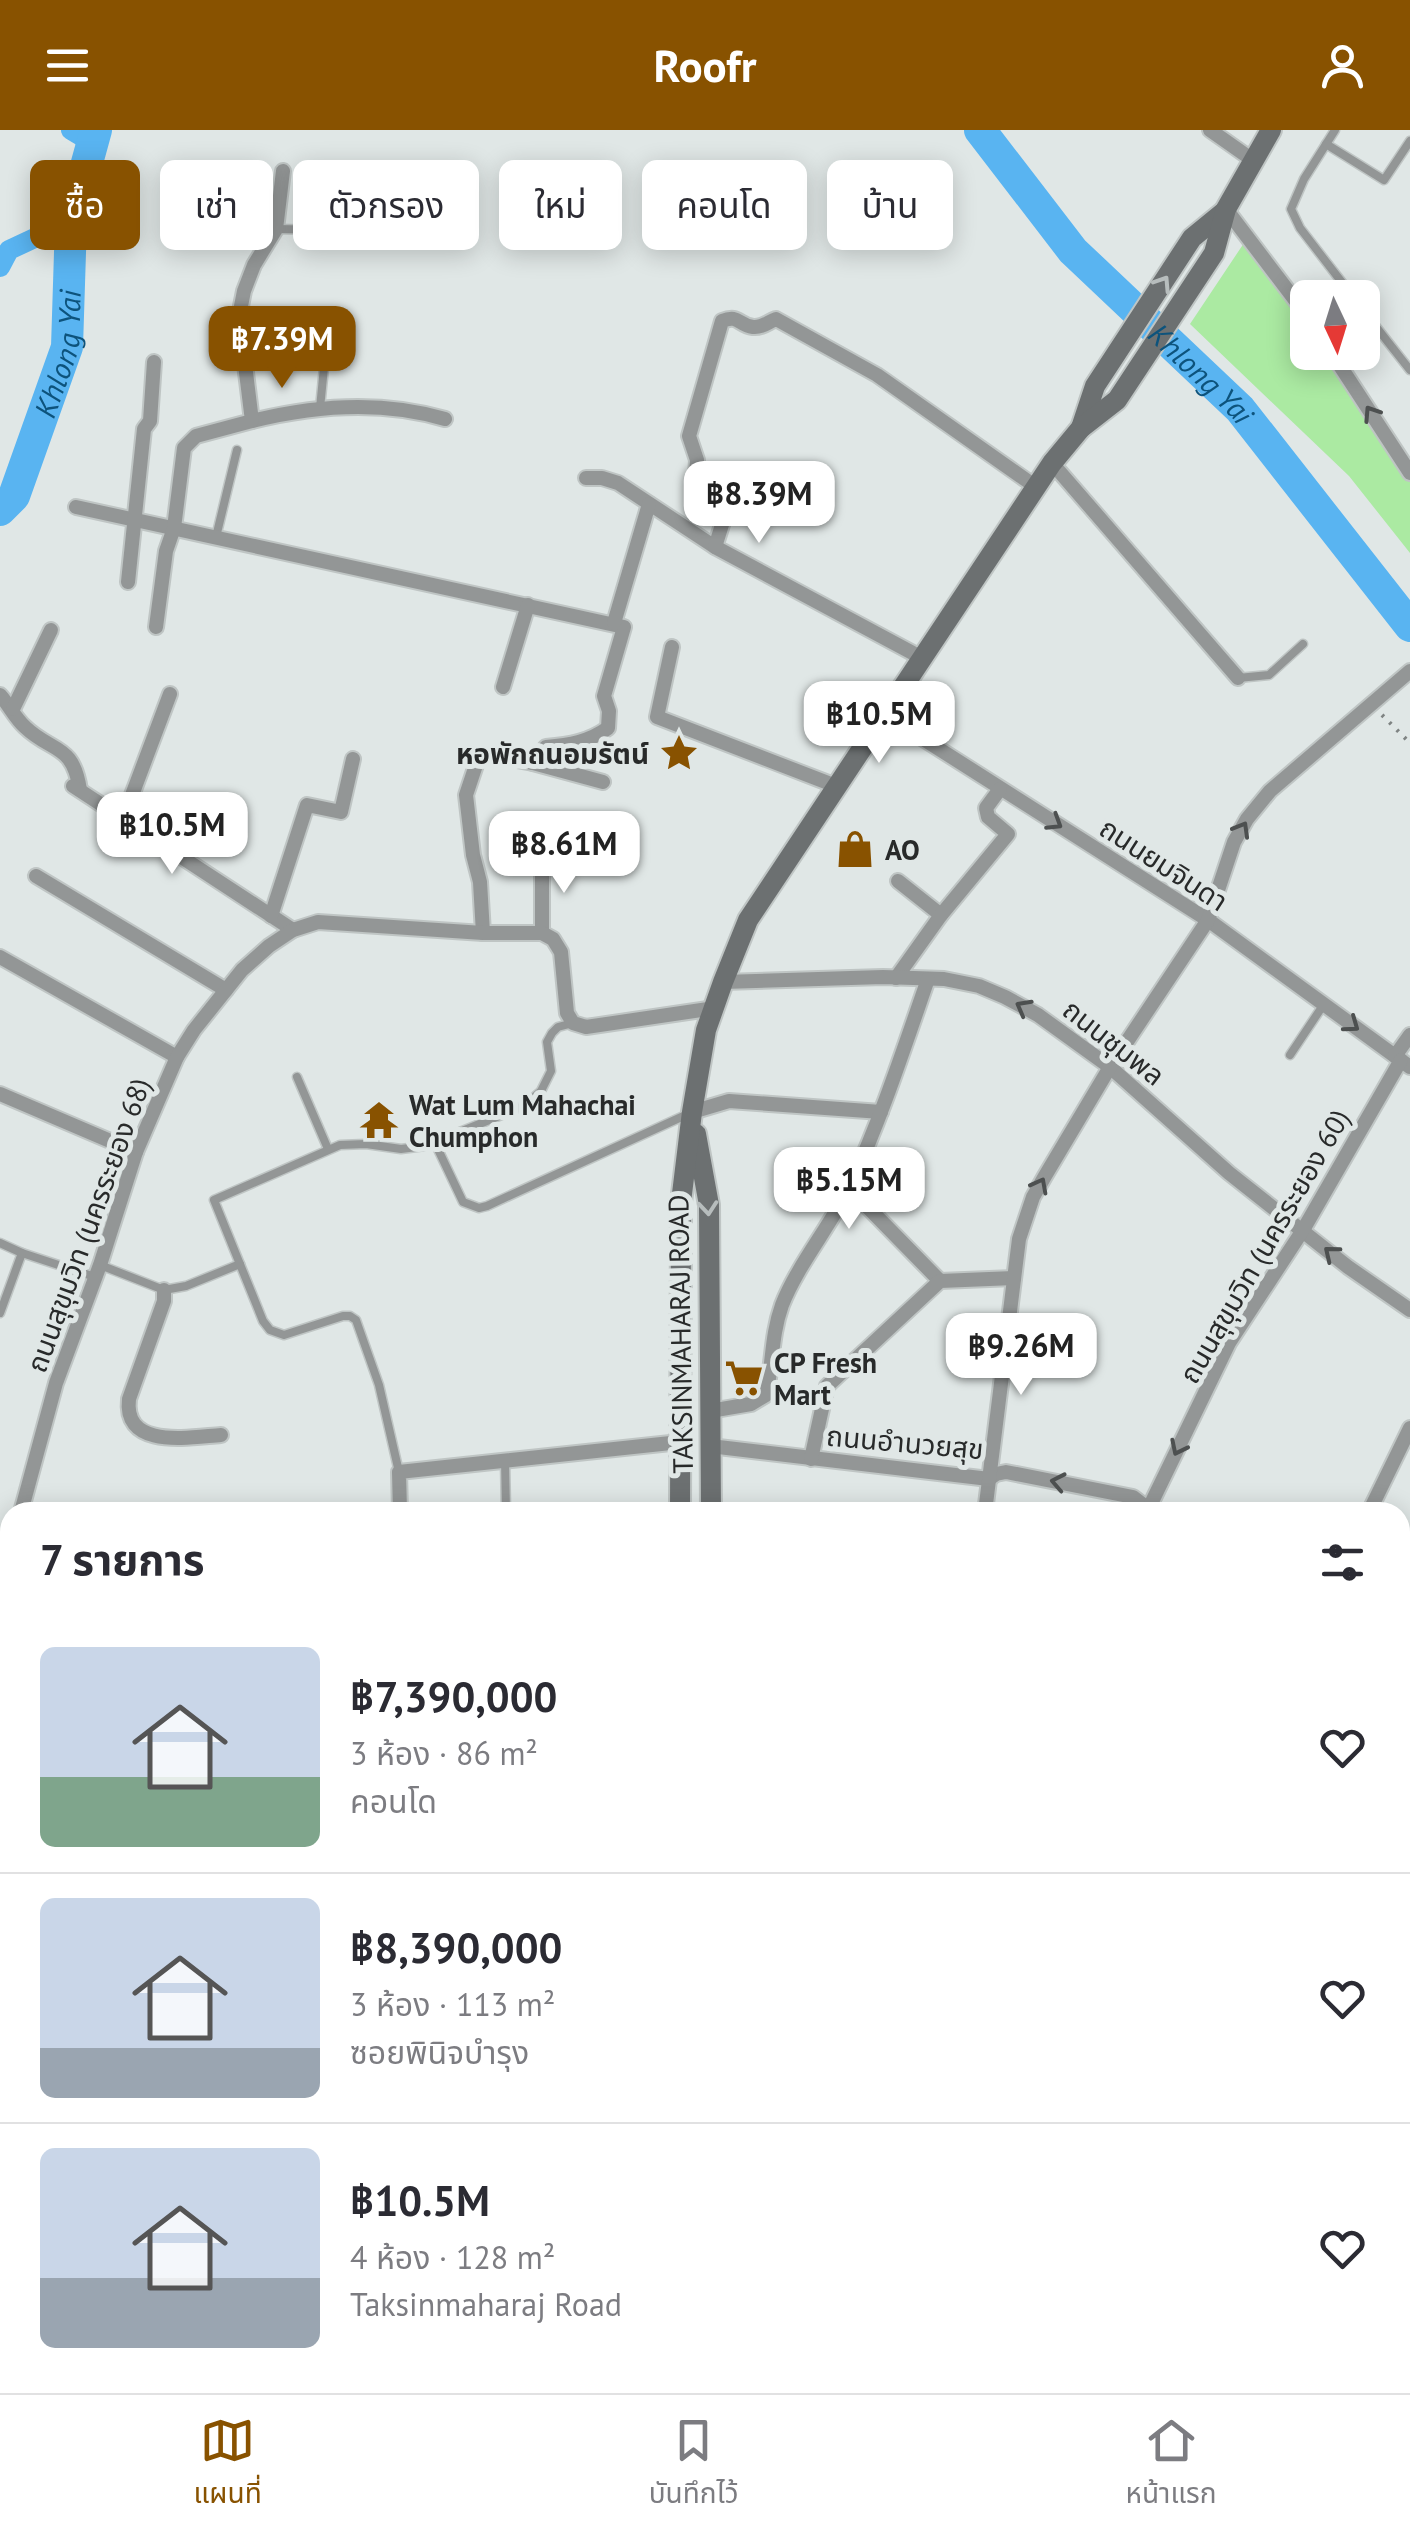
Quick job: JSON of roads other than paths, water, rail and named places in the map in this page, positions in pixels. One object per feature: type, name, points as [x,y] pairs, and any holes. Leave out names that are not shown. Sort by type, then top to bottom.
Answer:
[{"type":"street","points":[[1210,130],[1254,161]]},
{"type":"street","name":"TAKSINMAHARAJ ROAD","points":[[711,1502],[709,1205],[692,1112],[706,1030],[748,920],[1052,463],[1081,428],[1117,400],[1214,253],[1226,209],[1267,131]]},
{"type":"street","points":[[252,421],[239,316],[254,265],[276,229],[283,171]]},
{"type":"street","points":[[1226,209],[1290,294]]},
{"type":"street","name":"TAKSINMAHARAJ ROAD","points":[[1081,428],[1095,386],[1192,238],[1226,209]]},
{"type":"street","points":[[726,512],[702,499],[696,489],[697,460],[689,436],[722,321],[728,317],[756,327],[776,319],[877,375],[1036,487]]},
{"type":"street","points":[[128,582],[154,362]]},
{"type":"street","points":[[1343,370],[1410,473]]},
{"type":"street","points":[[156,627],[182,459],[189,442],[208,432],[286,412],[320,408],[392,408],[445,419]]},
{"type":"street","points":[[1052,463],[1238,678]]},
{"type":"street","points":[[586,478],[618,483],[714,547],[922,658]]},
{"type":"street","points":[[714,547],[726,512],[746,501],[760,506]]},
{"type":"street","points":[[614,623],[649,504]]},
{"type":"street","points":[[76,507],[624,626],[604,696],[609,710],[608,728],[594,738],[546,747],[533,763]]},
{"type":"street","points":[[503,687],[528,604]]},
{"type":"street","points":[[12,710],[50,630]]},
{"type":"street","points":[[672,647],[657,717],[836,786]]},
{"type":"street","points":[[986,1502],[1019,1240],[1034,1197],[1110,1067],[1208,920],[1234,842],[1247,819],[1270,791],[1410,671]]},
{"type":"street","points":[[123,819],[170,694]]},
{"type":"street","points":[[0,696],[20,723],[71,760],[78,776],[77,788],[293,930]]},
{"type":"street","name":"ถนนยมจินดา","points":[[884,714],[1208,920],[1402,1061]]},
{"type":"street","points":[[483,933],[480,882],[466,795],[480,753],[603,782]]},
{"type":"street","points":[[272,916],[306,805],[340,812],[354,759]]},
{"type":"street","points":[[896,978],[1008,834],[988,817],[986,808],[1000,789]]},
{"type":"street","points":[[542,859],[542,933],[553,939],[561,952],[567,1014],[573,1023],[586,1027],[715,1008]]},
{"type":"street","points":[[36,876],[226,990]]},
{"type":"street","points":[[898,881],[942,914]]},
{"type":"street","name":"ถนนสุขุมวิท (นครระยอง 68)","points":[[25,1502],[56,1383],[136,1152],[177,1057],[242,970],[293,930],[318,922],[542,933]]},
{"type":"street","points":[[0,957],[177,1057]]},
{"type":"street","points":[[710,1411],[750,1404],[766,1395],[772,1342],[782,1306],[849,1188],[881,1112],[928,979]]},
{"type":"street","name":"ถนนชุมพล","points":[[723,982],[944,979],[979,986],[1005,997],[1038,1015],[1110,1067],[1229,1172],[1348,1267],[1408,1305]]},
{"type":"street","name":"ถนนสุขุมวิท (นครระยอง 60)","points":[[1152,1502],[1230,1343],[1303,1230],[1402,1061],[1410,1035]]},
{"type":"street","points":[[0,1094],[136,1152]]},
{"type":"street","points":[[680,1502],[681,1202],[692,1112],[729,1101],[881,1112]]},
{"type":"street","points":[[849,1188],[940,1281]]},
{"type":"street","points":[[811,1459],[827,1386],[940,1281],[1014,1278]]},
{"type":"street","points":[[164,1290],[164,1302],[128,1412],[133,1423],[153,1436],[221,1435]]},
{"type":"street","points":[[1374,1502],[1410,1428]]},
{"type":"street","points":[[400,1502],[398,1472],[680,1442]]},
{"type":"street","name":"ถนนอำนวยสุข","points":[[710,1446],[989,1479],[1006,1472],[1133,1497],[1139,1502]]},
{"type":"lane","points":[[1321,130],[1384,180],[1410,141]]},
{"type":"lane","points":[[1330,137],[1304,178],[1291,209],[1300,228],[1340,280]]},
{"type":"lane","points":[[276,229],[293,229]]},
{"type":"lane","points":[[1380,332],[1410,370]]},
{"type":"lane","points":[[320,408],[326,348]]},
{"type":"lane","points":[[216,537],[237,450]]},
{"type":"lane","points":[[1238,678],[1269,675],[1303,644]]},
{"type":"lane","points":[[1290,1054],[1324,1004]]},
{"type":"lane","points":[[398,1472],[379,1385],[356,1320],[343,1316],[284,1335],[270,1330],[214,1200],[328,1149],[354,1143],[400,1149],[435,1143],[524,1106],[541,1091],[551,1071],[548,1042],[552,1032],[573,1023]]},
{"type":"lane","points":[[297,1077],[328,1149]]},
{"type":"lane","points":[[435,1143],[463,1202],[479,1208],[692,1112]]},
{"type":"lane","points":[[0,1243],[22,1253],[164,1290],[186,1286],[240,1264]]},
{"type":"lane","points":[[0,1313],[22,1253]]},
{"type":"lane","points":[[505,1460],[506,1502]]},
{"type":"waterway","points":[[71,130],[91,142]]},
{"type":"waterway","name":"Khlong Yai","points":[[0,510],[14,496],[67,347],[71,221],[96,130]]},
{"type":"waterway","name":"Khlong Yai","points":[[980,130],[1073,251],[1240,409],[1410,626]]},
{"type":"waterway","points":[[0,267],[9,250],[30,240]]},
{"type":"place","name":"หอพักถนอมรัตน์","points":[[679,753]]},
{"type":"place","name":"AO","points":[[855,849]]},
{"type":"place","name":"Wat Lum Mahachai Chumphon","points":[[379,1120]]},
{"type":"place","name":"CP Fresh Mart","points":[[744,1378]]}]
